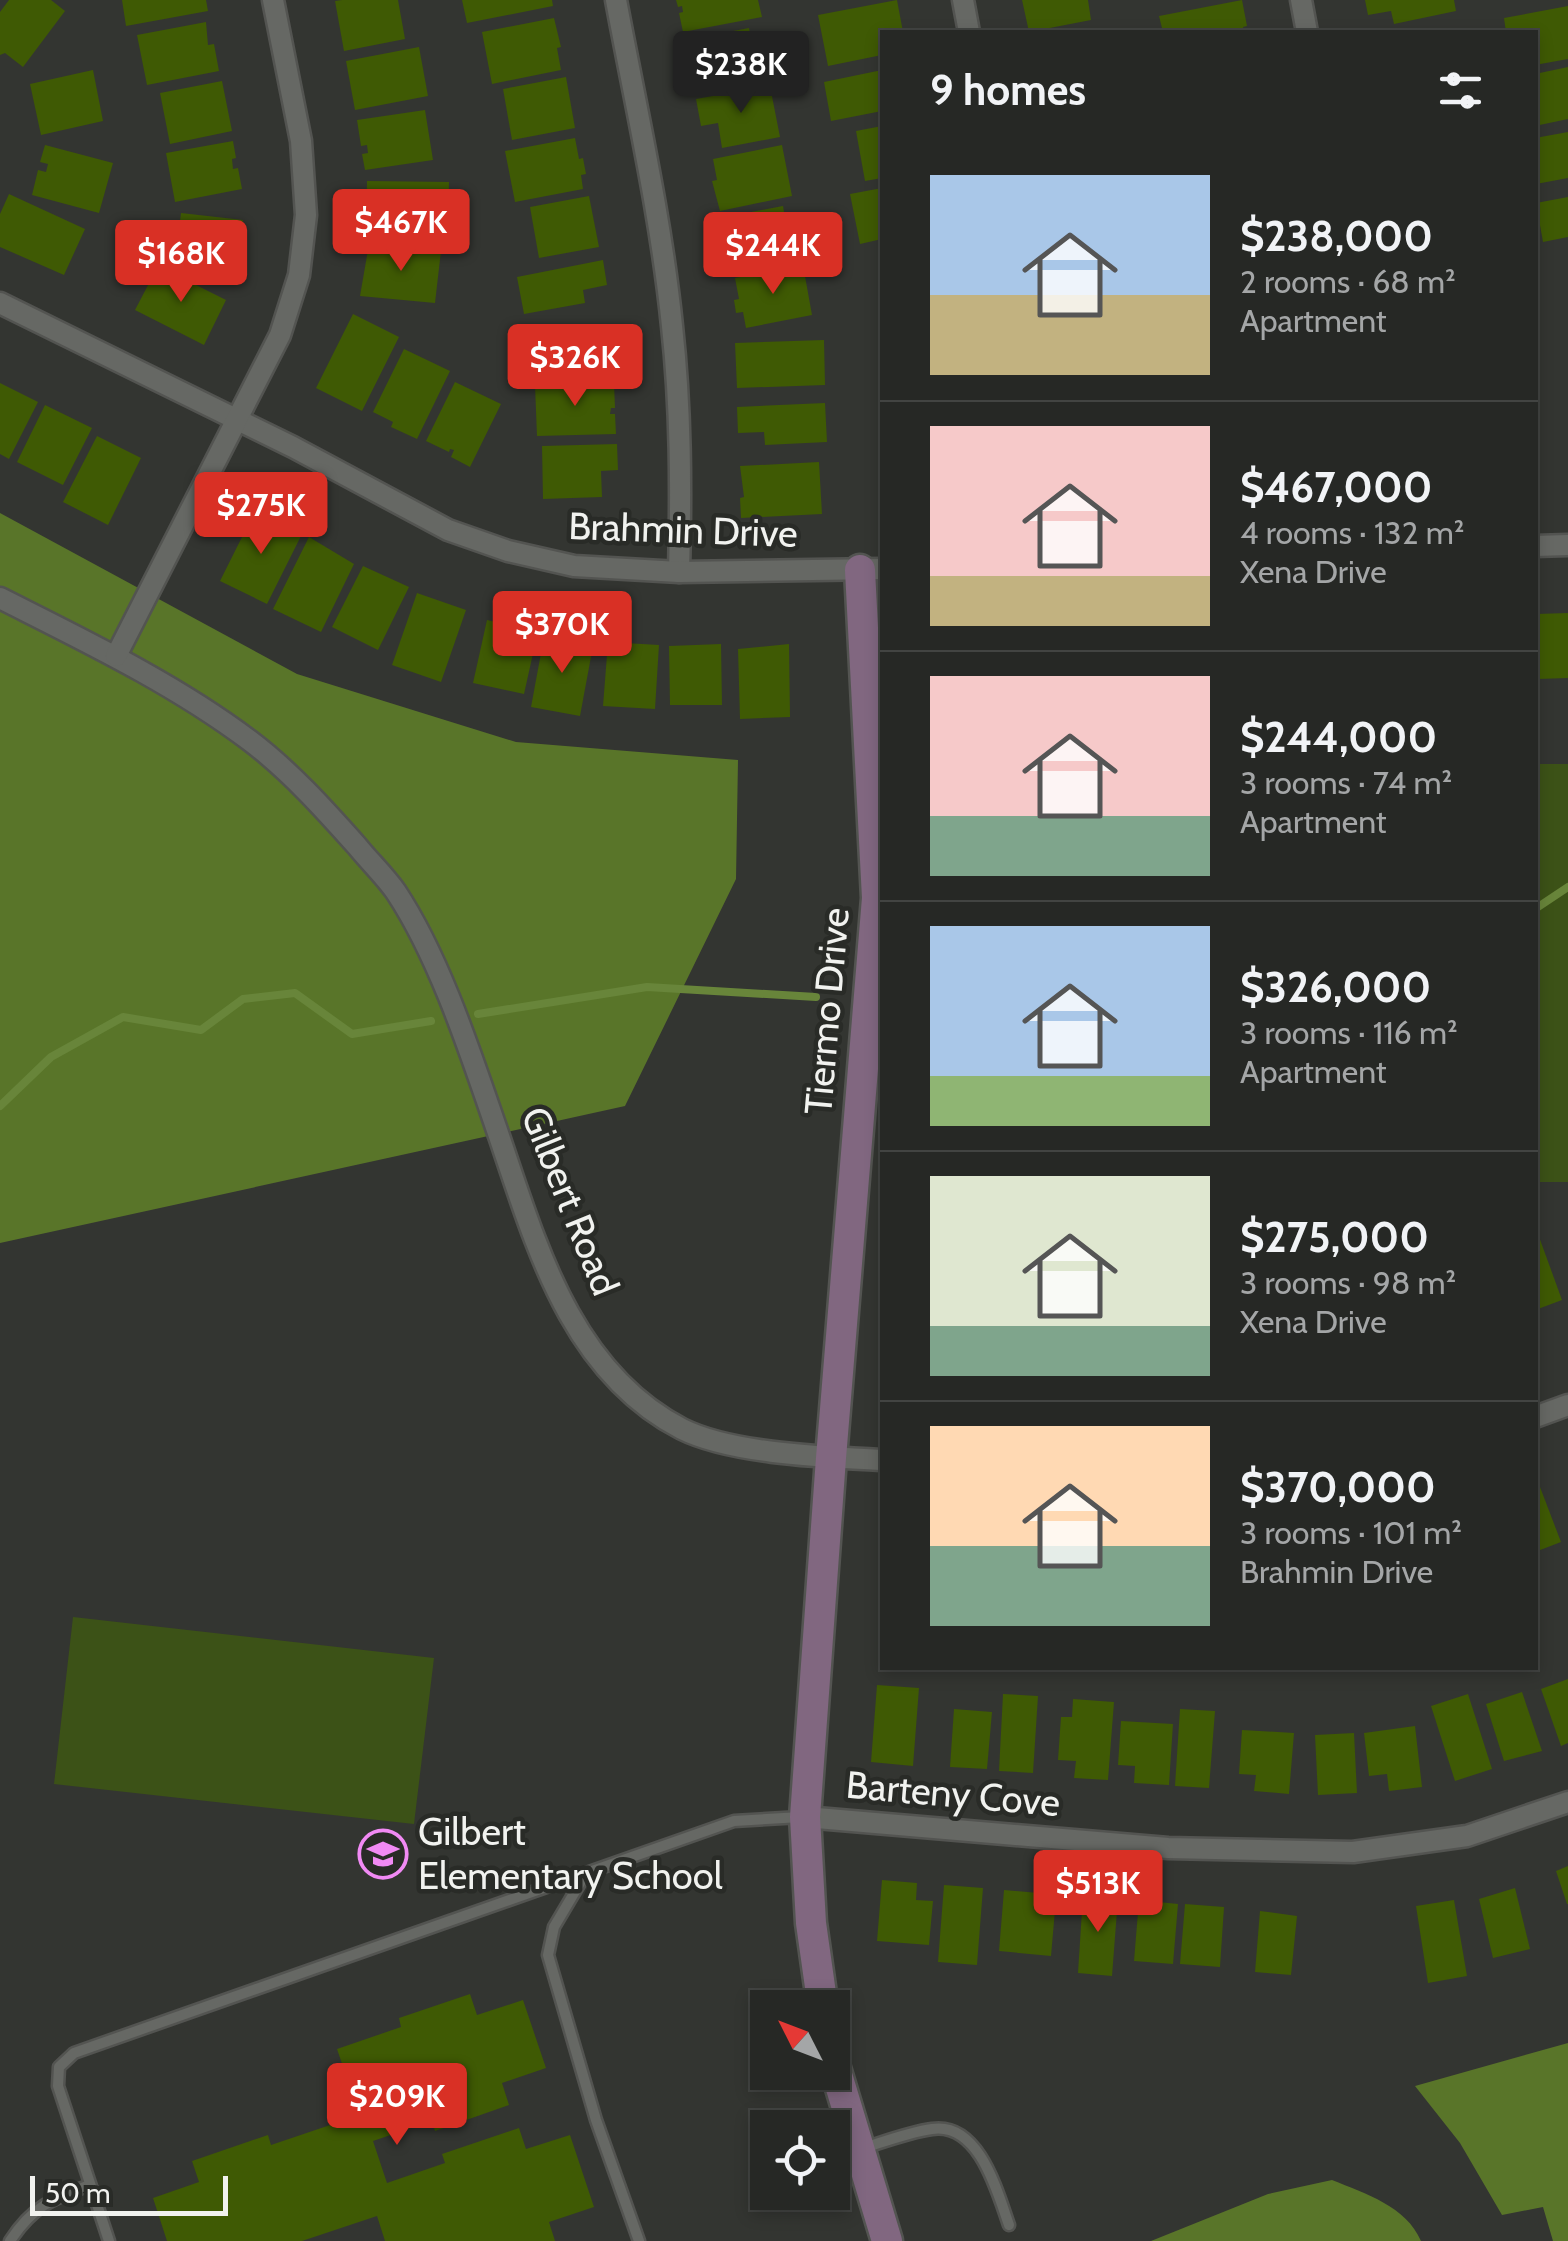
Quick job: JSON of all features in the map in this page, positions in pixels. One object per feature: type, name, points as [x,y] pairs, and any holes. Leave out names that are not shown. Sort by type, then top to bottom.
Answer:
[{"type":"street","points":[[116,656],[280,335],[299,276],[306,215],[300,141],[273,0]]},
{"type":"street","points":[[616,0],[659,228],[672,326],[681,450],[679,572]]},
{"type":"street","points":[[962,0],[969,30]]},
{"type":"street","points":[[1301,0],[1307,30]]},
{"type":"street","name":"Brahmin Drive","points":[[0,302],[448,530],[508,551],[574,566],[679,572],[871,570]]},
{"type":"street","points":[[1538,546],[1568,544]]},
{"type":"street","name":"Tiermo Drive","points":[[831,1458],[877,898],[871,570]]},
{"type":"street","name":"Gilbert Road","points":[[0,598],[116,656],[251,741],[286,771],[394,890],[436,968],[530,1233],[562,1303],[597,1358],[639,1402],[684,1430],[730,1444],[831,1458],[880,1460]]},
{"type":"street","points":[[1538,1415],[1568,1405]]},
{"type":"street","points":[[820,1990],[811,1923],[805,1816],[831,1458]]},
{"type":"street","name":"Barteny Cove","points":[[805,1816],[1168,1848],[1354,1852],[1466,1836],[1568,1802]]},
{"type":"street","points":[[841,2090],[887,2241]]},
{"type":"lane","points":[[109,2241],[58,2086],[59,2067],[74,2053],[734,1821],[805,1816]]},
{"type":"lane","points":[[587,1872],[554,1927],[548,1955],[596,2120],[639,2241]]},
{"type":"lane","points":[[858,2149],[936,2128],[957,2131],[972,2142],[1009,2225]]},
{"type":"lane","points":[[10,2241],[26,2216],[51,2200],[90,2186]]},
{"type":"green space","points":[[0,513],[297,674],[516,742],[738,760],[736,879],[625,1106],[0,1243]]},
{"type":"green space","points":[[1538,764],[1568,764],[1568,1182],[1538,1182]]},
{"type":"green space","points":[[73,1617],[434,1658],[414,1824],[54,1784]]},
{"type":"green space","points":[[1568,2043],[1568,2241],[1553,2241],[1543,2207],[1502,2215],[1460,2143],[1415,2086]]},
{"type":"green space","points":[[1332,2180],[1395,2210],[1421,2241],[1151,2241],[1268,2194]]},
{"type":"building","points":[[9,0],[51,0],[65,11],[23,67],[5,53],[0,55],[0,12]]},
{"type":"building","points":[[122,0],[206,0],[208,11],[126,26]]},
{"type":"building","points":[[398,0],[405,39],[344,51],[335,1]]},
{"type":"building","points":[[462,0],[552,0],[553,6],[467,23]]},
{"type":"building","points":[[676,0],[758,0],[762,17],[683,32],[679,13],[683,12],[682,6],[678,7]]},
{"type":"building","points":[[897,0],[903,30],[880,30],[880,55],[828,66],[818,15]]},
{"type":"building","points":[[1022,0],[1088,0],[1091,20],[1029,30]]},
{"type":"building","points":[[1242,0],[1247,26],[1244,30],[1162,30],[1159,16]]},
{"type":"building","points":[[1365,0],[1454,0],[1456,11],[1394,24],[1391,11],[1368,15]]},
{"type":"building","points":[[1568,6],[1568,59],[1538,64],[1538,30],[1506,30],[1504,18]]},
{"type":"building","points":[[554,18],[561,47],[557,48],[561,70],[492,84],[482,32]]},
{"type":"building","points":[[206,22],[208,45],[214,44],[219,71],[147,85],[137,35]]},
{"type":"building","points":[[749,28],[758,79],[696,91],[686,40]]},
{"type":"building","points":[[419,47],[428,96],[355,110],[346,61]]},
{"type":"building","points":[[1568,67],[1568,119],[1538,125],[1538,73]]},
{"type":"building","points":[[93,70],[103,121],[41,135],[30,84]]},
{"type":"building","points":[[880,70],[880,111],[831,121],[824,82]]},
{"type":"building","points":[[566,77],[575,128],[512,140],[503,89]]},
{"type":"building","points":[[222,81],[232,131],[170,144],[160,93]]},
{"type":"building","points":[[770,86],[780,137],[722,148],[718,123],[701,126],[696,99]]},
{"type":"building","points":[[425,110],[433,160],[365,170],[362,154],[368,153],[367,145],[361,146],[357,120]]},
{"type":"building","points":[[880,126],[880,178],[865,181],[856,131]]},
{"type":"building","points":[[1568,132],[1568,178],[1538,184],[1538,137]]},
{"type":"building","points":[[575,138],[586,174],[581,175],[583,189],[515,202],[505,151]]},
{"type":"building","points":[[233,141],[233,169],[238,168],[242,189],[175,202],[166,153]]},
{"type":"building","points":[[45,145],[113,163],[99,213],[32,195],[38,170],[46,172],[48,164],[40,162]]},
{"type":"building","points":[[782,145],[792,196],[720,211],[712,181],[717,180],[713,159]]},
{"type":"building","points":[[367,181],[449,182],[448,232],[366,231]]},
{"type":"building","points":[[880,188],[880,239],[860,244],[850,194]]},
{"type":"building","points":[[9,194],[85,229],[64,275],[0,247],[0,214]]},
{"type":"building","points":[[589,196],[599,247],[539,258],[530,207]]},
{"type":"building","points":[[1568,197],[1568,237],[1543,242],[1538,203]]},
{"type":"building","points":[[783,206],[792,257],[730,269],[720,218]]},
{"type":"building","points":[[181,213],[243,220],[237,270],[175,263]]},
{"type":"building","points":[[369,244],[441,251],[435,303],[360,296]]},
{"type":"building","points":[[603,260],[607,285],[583,290],[585,303],[524,314],[517,277]]},
{"type":"building","points":[[803,265],[812,315],[746,328],[743,312],[736,313],[734,300],[739,299],[735,278]]},
{"type":"building","points":[[158,266],[226,300],[204,345],[135,310]]},
{"type":"building","points":[[353,314],[399,337],[362,411],[316,388]]},
{"type":"building","points":[[612,325],[613,371],[526,375],[524,329]]},
{"type":"building","points":[[824,340],[825,385],[737,388],[735,343]]},
{"type":"building","points":[[404,349],[450,371],[417,439],[391,427],[393,422],[373,412]]},
{"type":"building","points":[[455,382],[501,404],[470,467],[451,457],[454,450],[449,452],[426,441]]},
{"type":"building","points":[[0,383],[38,402],[9,459],[0,454]]},
{"type":"building","points":[[614,383],[615,408],[611,408],[610,414],[615,414],[616,434],[537,436],[535,385]]},
{"type":"building","points":[[825,403],[827,442],[765,445],[764,432],[738,433],[737,407]]},
{"type":"building","points":[[45,405],[92,428],[63,485],[17,462]]},
{"type":"building","points":[[97,436],[141,458],[108,525],[63,502]]},
{"type":"building","points":[[617,444],[618,470],[601,471],[602,497],[543,499],[542,446]]},
{"type":"building","points":[[819,462],[822,514],[741,518],[740,498],[744,497],[740,466]]},
{"type":"building","points":[[255,511],[302,534],[267,604],[220,581]]},
{"type":"building","points":[[309,537],[354,564],[321,632],[273,609]]},
{"type":"building","points":[[363,566],[409,587],[378,650],[332,627]]},
{"type":"building","points":[[417,593],[466,610],[441,682],[392,665]]},
{"type":"building","points":[[1568,613],[1568,678],[1538,679],[1538,614]]},
{"type":"building","points":[[487,620],[538,631],[524,694],[473,683]]},
{"type":"building","points":[[544,637],[593,646],[580,716],[531,707]]},
{"type":"building","points":[[608,642],[659,645],[655,709],[603,706]]},
{"type":"building","points":[[721,644],[722,705],[670,705],[669,646]]},
{"type":"building","points":[[789,644],[790,717],[740,719],[738,649]]},
{"type":"building","points":[[1538,1234],[1562,1300],[1538,1309]]},
{"type":"building","points":[[1538,1488],[1561,1542],[1538,1551]]},
{"type":"building","points":[[1568,1679],[1568,1743],[1561,1746],[1541,1689]]},
{"type":"building","points":[[877,1685],[919,1688],[913,1766],[871,1762]]},
{"type":"building","points":[[1522,1692],[1542,1751],[1504,1761],[1486,1704]]},
{"type":"building","points":[[1003,1694],[1038,1696],[1033,1773],[999,1771]]},
{"type":"building","points":[[1468,1694],[1492,1769],[1455,1781],[1431,1706]]},
{"type":"building","points":[[1073,1699],[1114,1702],[1108,1780],[1074,1778],[1076,1761],[1058,1760],[1061,1717],[1072,1717]]},
{"type":"building","points":[[954,1709],[992,1712],[987,1769],[950,1767]]},
{"type":"building","points":[[1180,1709],[1215,1711],[1209,1788],[1175,1786]]},
{"type":"building","points":[[1121,1721],[1173,1724],[1169,1785],[1134,1783],[1135,1766],[1118,1765]]},
{"type":"building","points":[[1415,1726],[1422,1787],[1389,1791],[1387,1774],[1369,1776],[1364,1733]]},
{"type":"building","points":[[1242,1730],[1294,1733],[1289,1794],[1254,1791],[1256,1775],[1239,1774]]},
{"type":"building","points":[[1354,1733],[1357,1793],[1318,1795],[1315,1735]]},
{"type":"building","points":[[1568,1866],[1568,1904],[1567,1904],[1556,1871]]},
{"type":"building","points":[[882,1880],[917,1883],[916,1900],[933,1901],[929,1945],[877,1941]]},
{"type":"building","points":[[944,1885],[983,1888],[977,1965],[938,1962]]},
{"type":"building","points":[[1515,1888],[1530,1949],[1493,1958],[1479,1899]]},
{"type":"building","points":[[1004,1890],[1039,1893],[1037,1909],[1055,1910],[1051,1956],[999,1951]]},
{"type":"building","points":[[1083,1895],[1118,1898],[1112,1976],[1078,1973]]},
{"type":"building","points":[[1139,1900],[1178,1904],[1173,1964],[1134,1961]]},
{"type":"building","points":[[1454,1900],[1467,1976],[1428,1983],[1416,1906]]},
{"type":"building","points":[[1185,1904],[1224,1907],[1220,1967],[1180,1964]]},
{"type":"building","points":[[1260,1911],[1297,1916],[1291,1975],[1255,1972]]},
{"type":"building","points":[[470,1994],[477,2015],[523,2000],[546,2068],[502,2083],[509,2105],[435,2131],[432,2121],[373,2141],[387,2183],[445,2163],[442,2154],[519,2128],[526,2149],[570,2135],[594,2207],[549,2222],[555,2241],[385,2241],[377,2216],[302,2241],[167,2241],[153,2198],[199,2182],[192,2161],[268,2135],[271,2145],[342,2121],[331,2090],[349,2084],[337,2049],[401,2027],[399,2018]]},
{"type":"waterway","points":[[1538,907],[1568,887]]},
{"type":"waterway","points":[[478,1014],[647,987],[816,997]]},
{"type":"waterway","points":[[0,1106],[51,1057],[123,1017],[201,1030],[243,999],[295,993],[352,1034],[431,1021]]},
{"type":"place","name":"Gilbert Elementary School","points":[[383,1854]]}]
